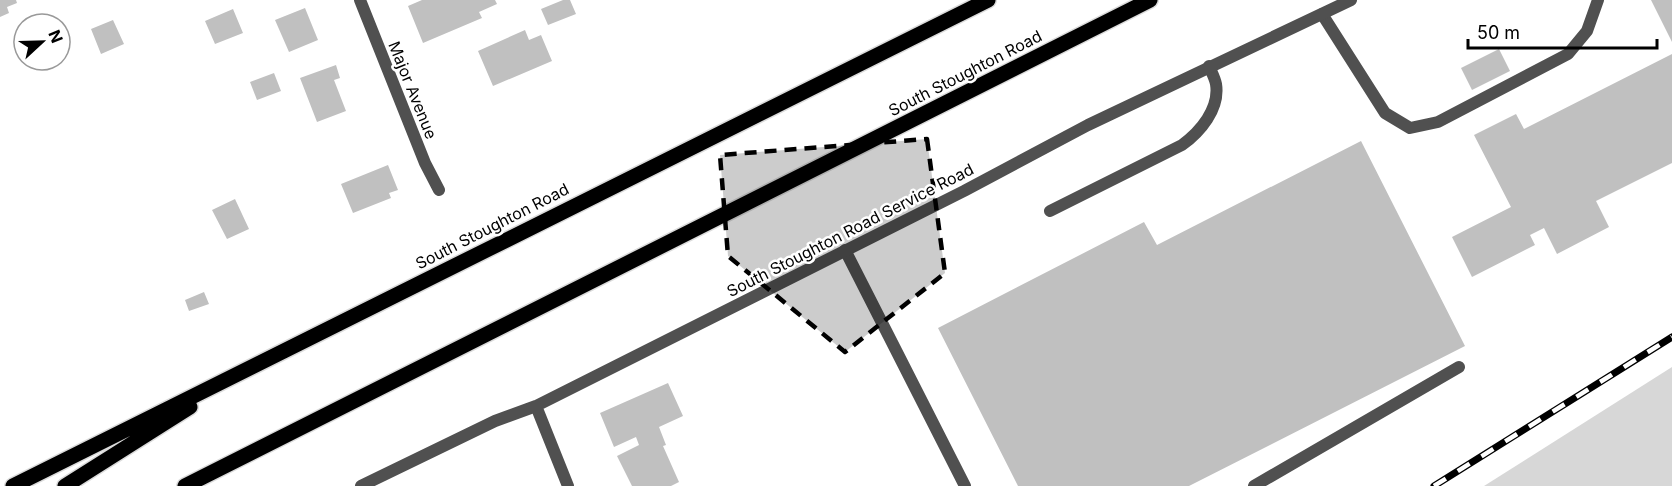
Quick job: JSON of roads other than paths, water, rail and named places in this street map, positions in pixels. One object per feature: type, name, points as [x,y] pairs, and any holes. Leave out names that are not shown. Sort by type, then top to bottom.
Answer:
[{"type":"main road","name":"South Stoughton Road","points":[[13,486],[988,0]]},
{"type":"main road","name":"South Stoughton Road","points":[[185,486],[1150,0]]},
{"type":"main road","points":[[65,486],[263,361]]},
{"type":"street","name":"Major Avenue","points":[[360,0],[425,163],[439,190]]},
{"type":"street","name":"South Stoughton Road Service Road","points":[[361,486],[495,422],[536,406],[1209,66],[1352,0]]},
{"type":"street","points":[[1322,14],[1385,113],[1410,128],[1438,122],[1568,54],[1587,31],[1598,0]]},
{"type":"street","points":[[1050,211],[1173,150],[1195,135],[1205,122],[1215,97],[1216,84],[1209,66]]},
{"type":"street","points":[[845,250],[965,486]]},
{"type":"street","points":[[1254,486],[1459,368]]},
{"type":"street","points":[[536,406],[568,486]]},
{"type":"railway","points":[[1434,486],[1672,337]]}]
